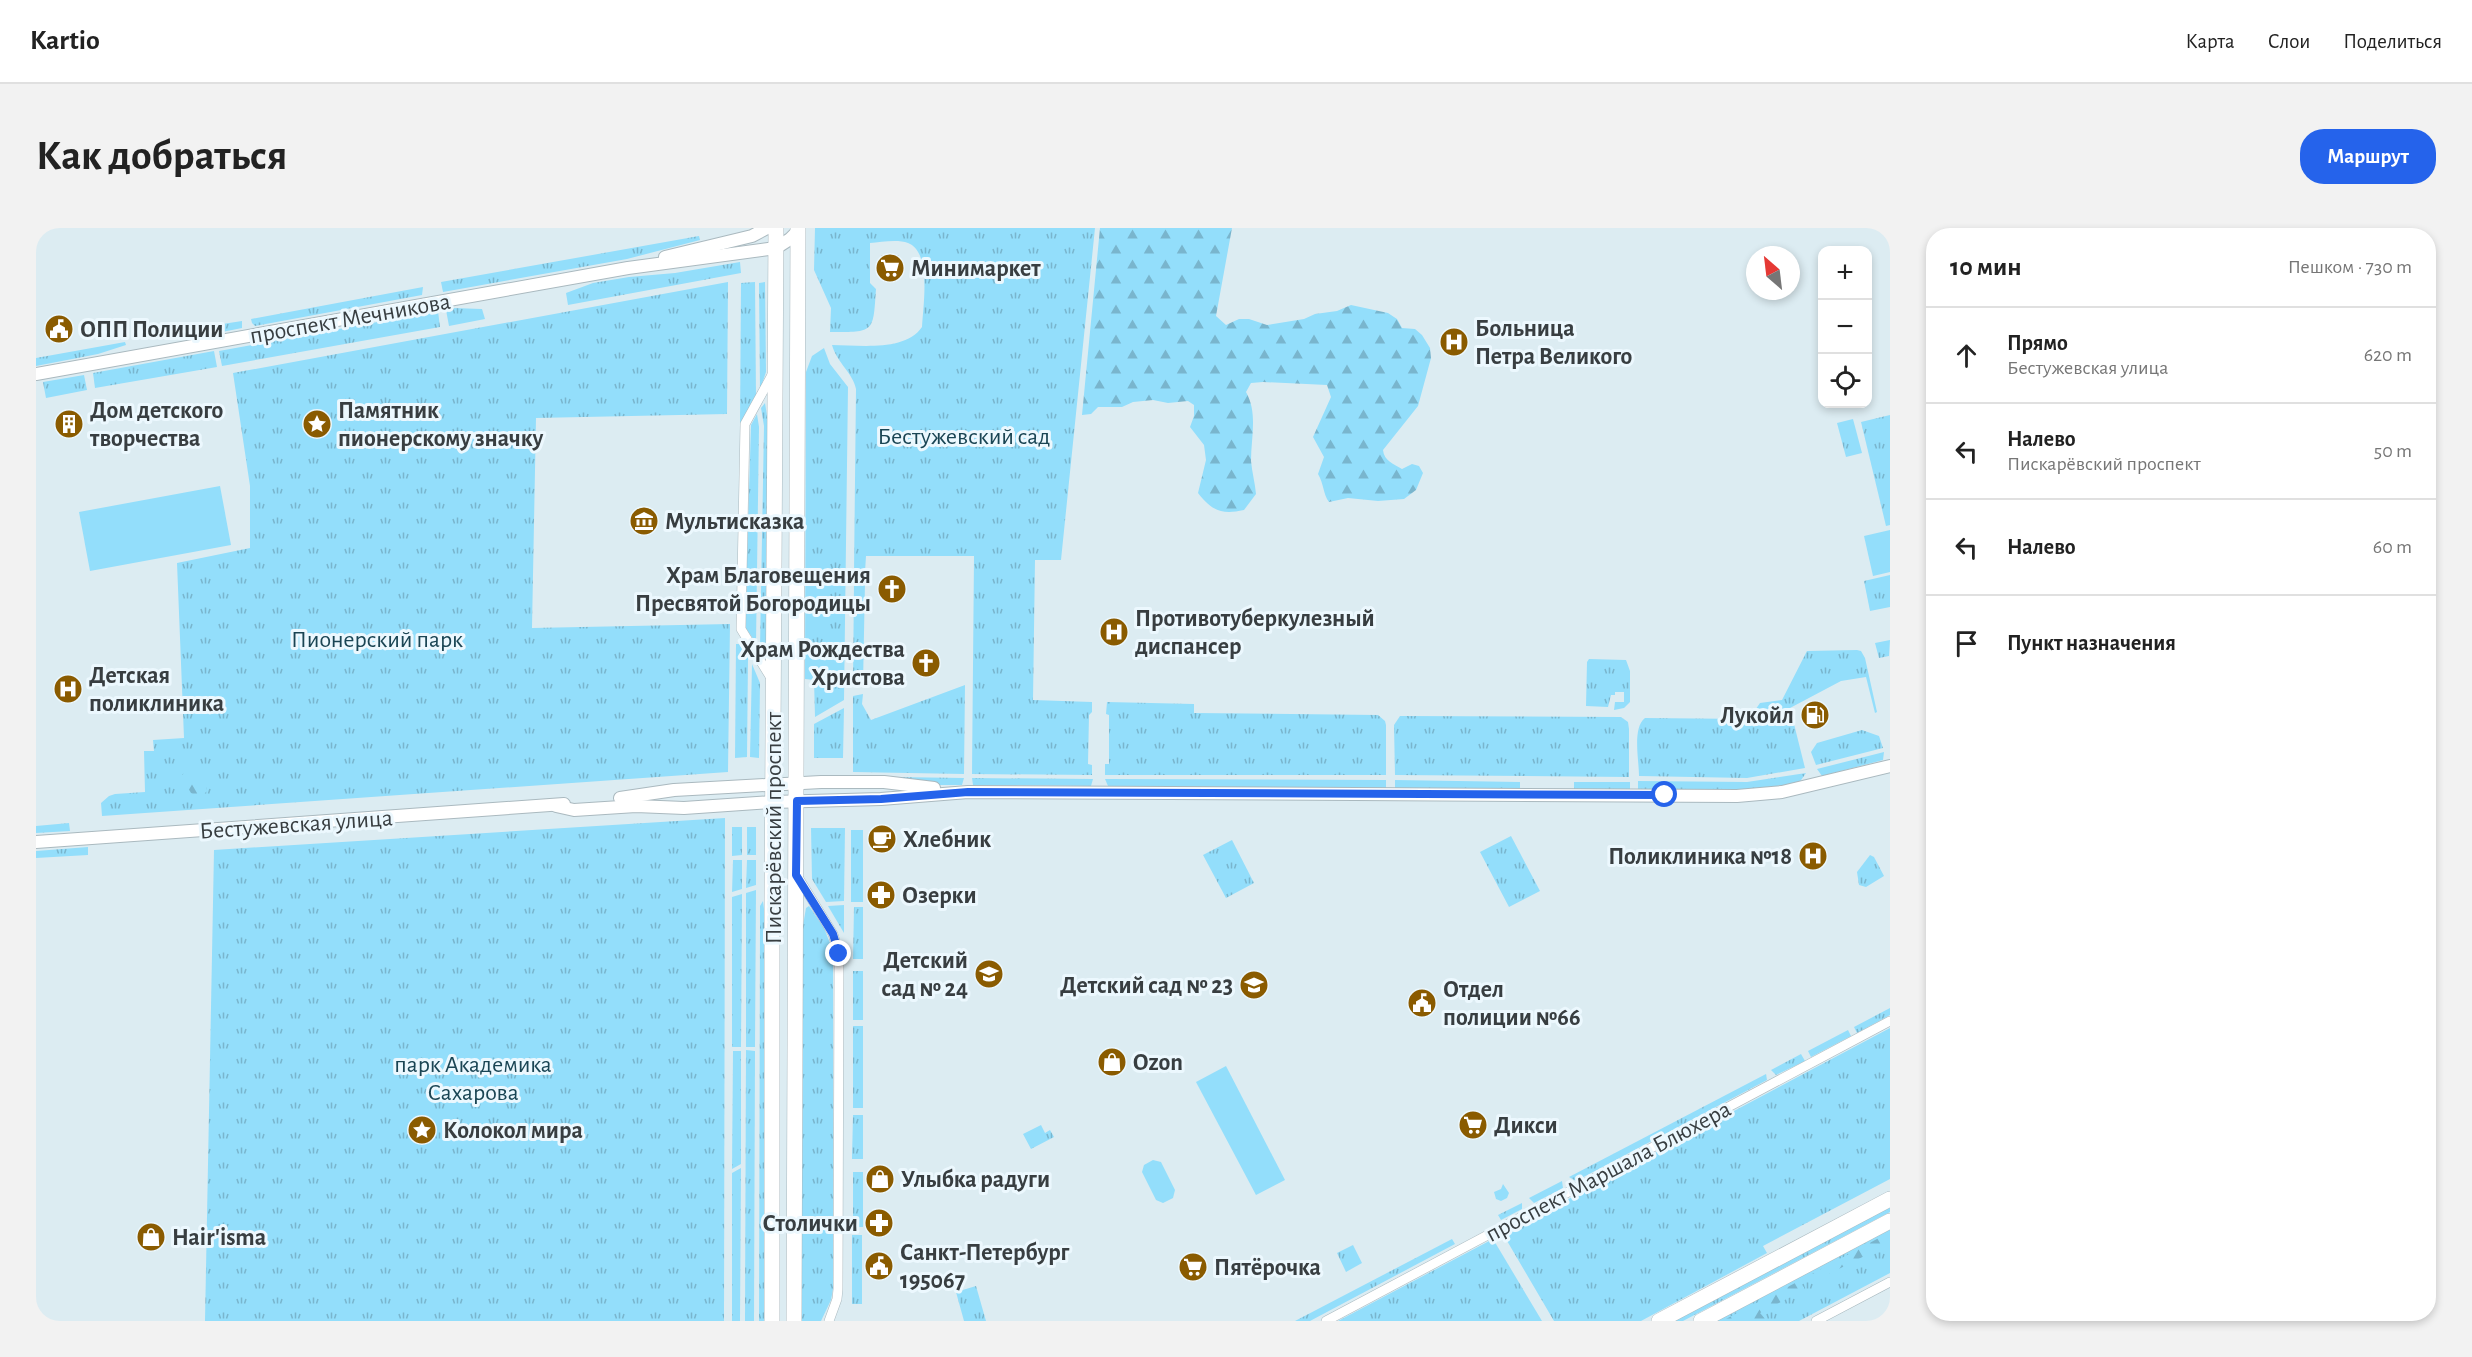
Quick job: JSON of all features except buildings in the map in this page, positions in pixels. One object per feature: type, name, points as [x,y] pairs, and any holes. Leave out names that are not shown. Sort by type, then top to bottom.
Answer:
[{"type":"main road","name":"Пискарёвский проспект","points":[[772,1321],[776,228]]},
{"type":"main road","name":"Пискарёвский проспект","points":[[795,1321],[798,230]]},
{"type":"main road","points":[[1659,1321],[1890,1199]]},
{"type":"main road","points":[[1701,1321],[1890,1221]]},
{"type":"street","name":"проспект Мечникова","points":[[628,268],[704,246],[752,236],[767,228]]},
{"type":"street","name":"проспект Мечникова","points":[[36,374],[628,268],[776,248],[798,230]]},
{"type":"street","points":[[774,683],[741,629],[745,424],[766,390],[776,367]]},
{"type":"street","name":"Бестужевская улица","points":[[556,806],[574,810],[636,806],[684,808],[773,802],[881,799],[968,792],[1737,796],[1782,792],[1890,766]]},
{"type":"street","name":"Бестужевская улица","points":[[36,842],[556,806],[576,801],[636,797],[674,790],[773,784],[884,782],[968,792]]},
{"type":"street","points":[[796,875],[833,934],[839,954],[838,1289],[829,1321]]},
{"type":"street","name":"проспект Маршала Блюхера","points":[[1326,1321],[1890,1021]]},
{"type":"street","points":[[1816,1321],[1890,1282]]},
{"type":"green space","name":"Бестужевский сад","points":[[815,228],[1095,228],[1061,560],[1035,560],[1033,700],[1092,702],[1092,712],[1089,715],[1088,764],[1092,765],[1092,775],[972,774],[974,556],[866,556],[865,572],[854,572],[856,389],[832,345],[893,344],[914,335],[922,327],[923,268],[916,248],[908,243],[894,241],[870,243],[870,283],[876,289],[872,322],[864,330],[830,332],[831,308],[814,270]]},
{"type":"green space","points":[[1100,228],[1232,228],[1216,316],[1226,325],[1239,319],[1249,319],[1267,325],[1304,319],[1351,305],[1388,313],[1397,319],[1402,328],[1415,329],[1430,348],[1431,358],[1418,406],[1383,450],[1387,460],[1402,469],[1412,464],[1419,466],[1423,473],[1416,490],[1404,499],[1378,501],[1348,498],[1329,502],[1318,474],[1324,457],[1313,437],[1331,397],[1327,385],[1251,383],[1246,392],[1253,417],[1251,461],[1256,494],[1244,510],[1230,512],[1213,508],[1198,493],[1206,460],[1204,445],[1190,427],[1194,416],[1194,405],[1188,401],[1133,402],[1122,407],[1098,407],[1091,414],[1082,415]]},
{"type":"green space","points":[[699,236],[700,240],[627,259],[443,292],[441,282]]},
{"type":"green space","points":[[740,262],[741,273],[568,305],[566,293],[593,283]]},
{"type":"green space","name":"Пионерский парк","points":[[728,282],[727,414],[536,418],[532,628],[730,624],[728,772],[102,816],[101,803],[109,796],[145,792],[144,751],[154,751],[153,740],[184,738],[177,563],[250,548],[250,486],[233,373]]},
{"type":"green space","points":[[755,282],[756,397],[740,425],[741,283]]},
{"type":"green space","points":[[765,282],[766,372],[760,390],[759,283]]},
{"type":"green space","points":[[423,287],[422,295],[255,326],[251,319]]},
{"type":"green space","points":[[453,308],[482,309],[485,319],[449,326],[446,310]]},
{"type":"green space","points":[[438,311],[440,327],[222,366],[219,351]]},
{"type":"green space","points":[[242,321],[242,328],[217,333],[216,325]]},
{"type":"green space","points":[[202,328],[203,335],[167,338],[167,334]]},
{"type":"green space","points":[[125,342],[126,345],[98,354],[36,366],[36,358]]},
{"type":"green space","points":[[824,348],[830,364],[848,387],[844,700],[815,717],[814,680],[805,679],[806,372],[812,356]]},
{"type":"green space","points":[[214,351],[217,367],[95,388],[93,373]]},
{"type":"green space","points":[[84,375],[87,390],[46,398],[43,382]]},
{"type":"green space","points":[[765,403],[769,428],[768,631],[764,654],[760,648],[764,426],[761,408]]},
{"type":"green space","points":[[757,414],[759,427],[756,643],[745,627],[751,425]]},
{"type":"green space","points":[[1890,415],[1890,525],[1886,526],[1861,422]]},
{"type":"green space","points":[[1853,419],[1862,453],[1846,457],[1837,423]]},
{"type":"green space","points":[[220,486],[231,545],[90,571],[79,512]]},
{"type":"green space","points":[[1890,530],[1890,572],[1873,576],[1864,536]]},
{"type":"green space","points":[[1890,575],[1890,607],[1870,611],[1864,581]]},
{"type":"green space","points":[[865,581],[863,685],[853,683],[854,583]]},
{"type":"green space","points":[[1890,640],[1889,656],[1879,658],[1875,643]]},
{"type":"green space","points":[[736,644],[739,644],[748,658],[747,757],[735,758]]},
{"type":"green space","points":[[1807,651],[1861,651],[1865,658],[1877,712],[1875,713],[1866,677],[1841,681],[1790,708],[1805,768],[1747,778],[1639,776],[1637,737],[1645,718],[1749,719],[1760,703],[1782,700]]},
{"type":"green space","points":[[1589,659],[1626,660],[1630,671],[1630,702],[1624,708],[1614,710],[1615,702],[1624,702],[1624,692],[1615,692],[1615,695],[1611,695],[1608,707],[1586,706],[1587,662]]},
{"type":"green space","points":[[752,664],[760,683],[759,758],[750,757]]},
{"type":"green space","points":[[965,685],[964,774],[853,772],[853,696],[863,694],[862,704],[871,720]]},
{"type":"green space","points":[[1107,702],[1194,704],[1194,713],[1378,715],[1386,725],[1386,775],[1105,775],[1105,764],[1109,764]]},
{"type":"green space","points":[[844,708],[843,758],[814,758],[814,724]]},
{"type":"green space","points":[[1400,716],[1621,717],[1628,722],[1629,729],[1629,777],[1395,775],[1394,725]]},
{"type":"green space","points":[[1862,730],[1879,736],[1883,748],[1816,765],[1811,752],[1817,743]]},
{"type":"green space","points":[[1884,752],[1883,760],[1822,776],[1817,769]]},
{"type":"green space","points":[[190,768],[199,774],[207,791],[200,798],[191,793],[181,776]]},
{"type":"green space","points":[[1806,773],[1799,783],[1748,790],[1638,789],[1638,781],[1747,782]]},
{"type":"green space","points":[[893,777],[964,778],[962,785],[936,785]]},
{"type":"green space","points":[[972,778],[1093,779],[1091,786],[973,785]]},
{"type":"green space","points":[[1105,779],[1386,780],[1386,788],[1108,786]]},
{"type":"green space","points":[[1395,780],[1520,782],[1520,788],[1395,789]]},
{"type":"green space","points":[[1574,782],[1630,782],[1630,789],[1574,789]]},
{"type":"green space","name":"парк Академика Сахарова","points":[[725,818],[724,1321],[205,1321],[214,850]]},
{"type":"green space","points":[[69,823],[70,831],[36,833],[36,826]]},
{"type":"green space","points":[[732,827],[742,827],[742,855],[732,856]]},
{"type":"green space","points":[[747,827],[756,827],[756,855],[747,855]]},
{"type":"green space","points":[[811,828],[845,828],[844,901],[826,902],[812,879]]},
{"type":"green space","points":[[851,830],[863,830],[863,902],[851,902]]},
{"type":"green space","points":[[1511,836],[1540,891],[1509,907],[1480,852]]},
{"type":"green space","points":[[1232,840],[1254,883],[1226,898],[1203,855]]},
{"type":"green space","points":[[88,847],[88,855],[36,858],[36,851]]},
{"type":"green space","points":[[1870,855],[1874,857],[1884,876],[1866,887],[1859,885],[1857,872]]},
{"type":"green space","points":[[733,860],[742,860],[742,889],[732,892]]},
{"type":"green space","points":[[747,860],[756,860],[756,885],[746,888]]},
{"type":"green space","points":[[756,890],[755,1047],[746,1047],[746,893]]},
{"type":"green space","points":[[742,894],[741,1047],[732,1047],[732,897]]},
{"type":"green space","points":[[763,901],[766,925],[764,1321],[759,1321],[760,906]]},
{"type":"green space","points":[[844,905],[844,933],[828,906]]},
{"type":"green space","points":[[809,906],[824,928],[833,951],[833,1289],[831,1300],[821,1321],[801,1321],[801,937],[806,908]]},
{"type":"green space","points":[[854,907],[863,907],[863,959],[853,959]]},
{"type":"green space","points":[[853,971],[863,971],[863,1020],[853,1020]]},
{"type":"green space","points":[[1890,1008],[1890,1015],[1857,1033],[1854,1027]]},
{"type":"green space","points":[[853,1026],[863,1026],[863,1108],[853,1108]]},
{"type":"green space","points":[[1890,1028],[1890,1179],[1763,1246],[1767,1253],[1641,1321],[1554,1321],[1503,1234]]},
{"type":"green space","points":[[1848,1030],[1851,1036],[1811,1057],[1808,1051]]},
{"type":"green space","points":[[746,1050],[755,1051],[754,1321],[745,1321]]},
{"type":"green space","points":[[733,1051],[741,1051],[741,1164],[732,1169]]},
{"type":"green space","points":[[1801,1054],[1805,1061],[1776,1075],[1771,1070]]},
{"type":"green space","points":[[1226,1066],[1285,1180],[1256,1195],[1196,1082]]},
{"type":"green space","points":[[1766,1074],[1767,1080],[1576,1181],[1569,1177]]},
{"type":"green space","points":[[853,1115],[863,1115],[863,1159],[852,1159]]},
{"type":"green space","points":[[1041,1125],[1045,1133],[1050,1130],[1054,1137],[1031,1149],[1023,1134]]},
{"type":"green space","points":[[1153,1160],[1161,1162],[1175,1190],[1173,1198],[1163,1203],[1156,1200],[1142,1172],[1144,1165]]},
{"type":"green space","points":[[741,1168],[740,1321],[732,1321],[732,1173]]},
{"type":"green space","points":[[853,1172],[863,1172],[863,1227],[853,1227]]},
{"type":"green space","points":[[1562,1181],[1563,1188],[1534,1203],[1529,1198]]},
{"type":"green space","points":[[1503,1184],[1509,1193],[1507,1198],[1501,1201],[1496,1199],[1494,1192],[1501,1189]]},
{"type":"green space","points":[[1522,1203],[1522,1209],[1501,1220],[1498,1215]]},
{"type":"green space","points":[[1890,1207],[1890,1212],[1683,1321],[1673,1321]]},
{"type":"green space","points":[[1890,1229],[1890,1273],[1799,1321],[1716,1321]]},
{"type":"green space","points":[[1890,1232],[1890,1243],[1821,1278],[1808,1276]]},
{"type":"green space","points":[[852,1235],[862,1235],[862,1304],[852,1304]]},
{"type":"green space","points":[[1452,1239],[1455,1244],[1310,1321],[1295,1321]]},
{"type":"green space","points":[[1493,1239],[1542,1321],[1338,1321]]},
{"type":"green space","points":[[1353,1245],[1362,1263],[1346,1272],[1337,1253]]},
{"type":"green space","points":[[1797,1282],[1804,1287],[1804,1290],[1760,1313],[1767,1321],[1722,1321]]},
{"type":"green space","points":[[976,1286],[986,1321],[964,1321],[956,1292]]},
{"type":"place","name":"Минимаркет","points":[[890,268]]},
{"type":"place","name":"ОПП Полиции","points":[[59,329]]},
{"type":"place","name":"Больница Петра Великого","points":[[1454,342]]},
{"type":"place","name":"Дом детского творчества","points":[[69,424]]},
{"type":"place","name":"Памятник пионерскому значку","points":[[317,424]]},
{"type":"place","name":"Мультисказка","points":[[644,521]]},
{"type":"place","name":"Храм Благовещения Пресвятой Богородицы","points":[[892,589]]},
{"type":"place","name":"Противотуберкулезный диспансер","points":[[1114,632]]},
{"type":"place","name":"Храм Рождества Христова","points":[[926,663]]},
{"type":"place","name":"Детская поликлиника","points":[[68,689]]},
{"type":"place","name":"Лукойл","points":[[1815,715]]},
{"type":"place","name":"Хлебник","points":[[882,839]]},
{"type":"place","name":"Поликлиника №18","points":[[1813,856]]},
{"type":"place","name":"Озерки","points":[[881,895]]},
{"type":"place","name":"Детский сад № 24","points":[[989,974]]},
{"type":"place","name":"Детский сад № 23","points":[[1254,985]]},
{"type":"place","name":"Отдел полиции №66","points":[[1422,1003]]},
{"type":"place","name":"Ozon","points":[[1112,1062]]},
{"type":"place","name":"Дикси","points":[[1473,1125]]},
{"type":"place","name":"Колокол мира","points":[[422,1130]]},
{"type":"place","name":"Улыбка радуги","points":[[880,1179]]},
{"type":"place","name":"Столички","points":[[879,1223]]},
{"type":"place","name":"Hair'isma","points":[[151,1237]]},
{"type":"place","name":"Санкт-Петербург 195067","points":[[879,1266]]},
{"type":"place","name":"Пятёрочка","points":[[1193,1267]]},
{"type":"route","points":[[839,954],[833,934],[796,875],[797,801],[881,799],[968,792],[1665,795]]}]
